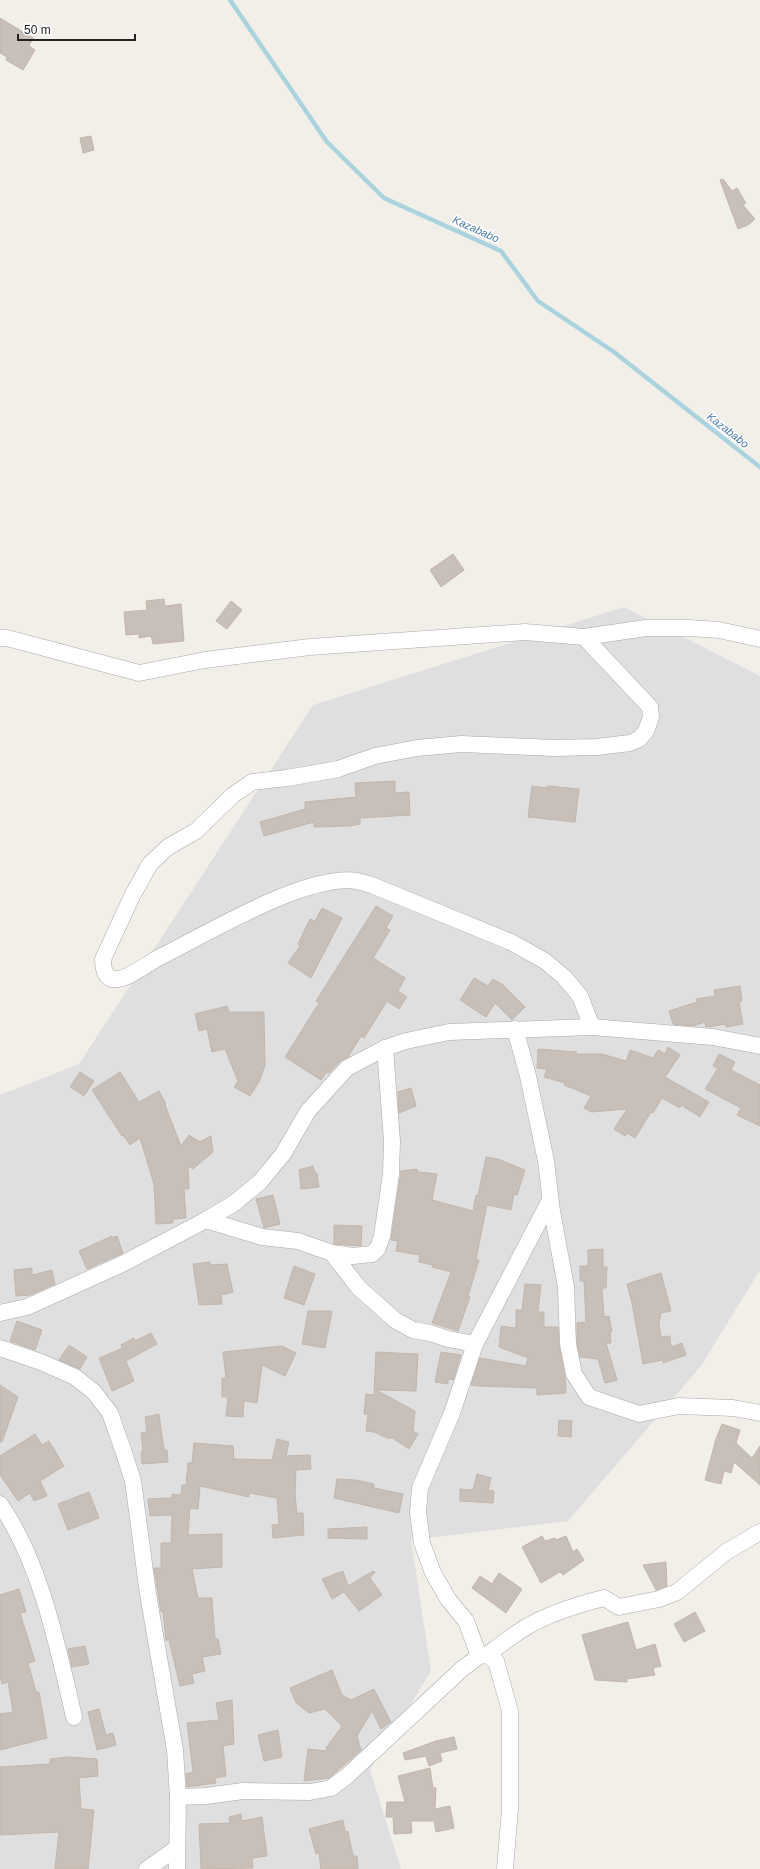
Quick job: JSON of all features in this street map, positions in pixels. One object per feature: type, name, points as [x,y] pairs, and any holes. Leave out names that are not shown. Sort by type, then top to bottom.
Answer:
[{"type":"street","points":[[0,638],[7,638],[139,673],[205,660],[310,647],[525,632],[584,637],[646,628],[690,628],[719,630],[760,639]]},
{"type":"street","points":[[584,637],[650,707],[651,717],[646,731],[639,738],[630,743],[597,747],[554,748],[461,744],[418,748],[375,756],[338,768],[287,778],[252,782],[233,795],[196,831],[168,847],[150,864],[132,896],[103,959],[103,969],[105,975],[110,978],[116,980],[126,977],[142,966],[224,924],[299,889],[331,882],[356,881],[374,886],[511,942],[545,961],[564,977],[580,996],[592,1027]]},
{"type":"street","points":[[0,1312],[35,1304],[120,1265],[206,1220],[233,1204],[260,1182],[283,1154],[308,1111],[346,1068],[385,1048],[406,1041],[449,1032],[592,1027],[713,1037],[760,1046]]},
{"type":"street","points":[[515,1029],[528,1076],[546,1161],[550,1200],[566,1288],[568,1344],[574,1374],[589,1397],[639,1414],[679,1406],[733,1408],[760,1413]]},
{"type":"street","points":[[206,1220],[262,1236],[298,1241],[332,1253],[353,1256],[372,1254],[378,1248],[382,1236],[391,1174],[392,1141],[385,1048]]},
{"type":"street","points":[[505,1869],[510,1809],[510,1711],[496,1661],[483,1656],[466,1621],[448,1599],[433,1573],[422,1543],[418,1512],[420,1488],[430,1460],[452,1414],[475,1344],[550,1200]]},
{"type":"street","points":[[332,1253],[359,1288],[395,1320],[413,1330],[475,1344]]},
{"type":"street","points":[[0,1348],[41,1362],[75,1377],[94,1392],[110,1413],[133,1481],[148,1594],[176,1750],[178,1797],[177,1869]]},
{"type":"street","points":[[0,1504],[18,1533],[44,1603],[60,1656],[74,1717]]},
{"type":"street","points":[[178,1797],[206,1796],[243,1791],[310,1792],[331,1788],[395,1733],[456,1674],[523,1629],[551,1615],[577,1605],[604,1598],[619,1607],[659,1599],[677,1592],[726,1552],[760,1532]]},
{"type":"street","points":[[147,1869],[177,1848]]},
{"type":"shaded area","points":[[624,607],[760,676],[760,1270],[701,1366],[568,1521],[411,1540],[431,1671],[370,1770],[401,1869],[0,1869],[0,1095],[79,1064],[313,705]]},
{"type":"building","points":[[0,18],[33,38],[29,46],[35,50],[23,70],[6,60],[7,57],[0,53]]},
{"type":"building","points":[[91,136],[94,150],[83,153],[80,138]]},
{"type":"building","points":[[723,179],[732,191],[737,188],[746,203],[743,205],[755,219],[748,225],[738,229],[720,180]]},
{"type":"building","points":[[453,554],[464,570],[441,587],[430,570]]},
{"type":"building","points":[[164,599],[165,606],[181,604],[184,641],[153,644],[151,636],[139,638],[139,634],[126,635],[124,612],[147,610],[146,601]]},
{"type":"building","points":[[231,601],[242,610],[227,629],[216,621]]},
{"type":"building","points":[[395,781],[395,793],[409,792],[410,815],[360,818],[360,824],[350,826],[314,827],[314,822],[264,836],[260,822],[305,809],[305,802],[356,797],[355,783]]},
{"type":"building","points":[[532,786],[579,789],[575,822],[528,817]]},
{"type":"building","points":[[376,906],[393,916],[386,928],[390,930],[373,958],[405,978],[398,991],[407,997],[399,1009],[387,1001],[364,1038],[361,1036],[348,1057],[340,1061],[329,1073],[327,1072],[321,1080],[285,1057],[319,1003],[316,1001]]},
{"type":"building","points":[[322,908],[342,918],[311,978],[288,963],[300,946],[298,944],[310,919],[315,921]]},
{"type":"building","points":[[474,978],[488,986],[493,979],[503,985],[525,1007],[512,1020],[495,1003],[486,1017],[460,1000]]},
{"type":"building","points":[[740,986],[742,1001],[739,1002],[743,1024],[726,1027],[725,1024],[706,1027],[705,1022],[694,1026],[673,1024],[669,1011],[697,1002],[696,999],[715,996],[714,990]]},
{"type":"building","points":[[227,1006],[229,1012],[264,1012],[265,1065],[259,1082],[250,1096],[234,1087],[238,1081],[225,1049],[212,1052],[207,1029],[199,1031],[195,1014]]},
{"type":"building","points":[[668,1047],[680,1055],[665,1077],[709,1102],[700,1117],[681,1105],[680,1108],[662,1098],[653,1113],[651,1112],[635,1138],[627,1133],[625,1136],[614,1129],[627,1109],[591,1112],[584,1108],[591,1096],[564,1085],[565,1083],[544,1077],[547,1069],[537,1068],[538,1049],[577,1052],[576,1054],[602,1054],[626,1061],[630,1050],[653,1058],[658,1050],[665,1054]]},
{"type":"building","points":[[719,1054],[735,1062],[731,1070],[760,1085],[760,1126],[737,1115],[741,1108],[705,1089],[718,1068],[713,1066]]},
{"type":"building","points":[[80,1072],[94,1081],[84,1096],[70,1087]]},
{"type":"building","points":[[120,1072],[139,1102],[159,1091],[166,1104],[165,1105],[181,1146],[189,1135],[200,1142],[211,1136],[213,1152],[193,1169],[188,1166],[189,1189],[184,1189],[186,1218],[173,1219],[173,1223],[156,1224],[154,1184],[140,1138],[130,1145],[123,1135],[122,1136],[92,1090]]},
{"type":"building","points":[[411,1088],[416,1106],[399,1113],[398,1092]]},
{"type":"building","points":[[486,1157],[498,1159],[525,1170],[517,1195],[514,1194],[511,1210],[487,1205],[476,1259],[479,1260],[468,1296],[470,1297],[458,1331],[432,1323],[451,1272],[432,1267],[433,1265],[419,1262],[420,1255],[396,1251],[398,1241],[391,1240],[401,1171],[417,1169],[418,1172],[437,1174],[432,1200],[473,1211],[476,1195],[478,1196]]},
{"type":"building","points":[[313,1166],[315,1173],[317,1173],[319,1187],[301,1189],[299,1170]]},
{"type":"building","points":[[273,1195],[280,1224],[264,1228],[256,1199]]},
{"type":"building","points":[[334,1225],[362,1226],[361,1246],[334,1244]]},
{"type":"building","points":[[112,1236],[112,1238],[117,1236],[123,1253],[87,1269],[79,1251]]},
{"type":"building","points":[[603,1249],[603,1267],[607,1267],[606,1288],[602,1288],[604,1317],[609,1316],[612,1332],[610,1332],[611,1343],[606,1343],[617,1380],[605,1383],[598,1359],[580,1357],[577,1343],[577,1323],[586,1322],[584,1281],[580,1281],[580,1266],[588,1266],[588,1250]]},
{"type":"building","points":[[210,1262],[210,1265],[227,1264],[233,1292],[221,1295],[222,1304],[199,1305],[193,1264]]},
{"type":"building","points":[[294,1266],[315,1274],[304,1305],[284,1298]]},
{"type":"building","points":[[32,1268],[32,1275],[52,1270],[55,1284],[30,1295],[16,1296],[14,1270]]},
{"type":"building","points":[[661,1273],[671,1311],[661,1313],[659,1324],[661,1337],[670,1336],[671,1347],[682,1343],[686,1355],[663,1363],[663,1360],[643,1364],[627,1284]]},
{"type":"building","points":[[525,1284],[541,1285],[538,1312],[544,1312],[544,1327],[558,1327],[559,1346],[565,1377],[566,1393],[537,1395],[537,1388],[471,1385],[480,1358],[526,1366],[528,1358],[499,1347],[501,1326],[516,1328],[516,1310],[522,1310]]},
{"type":"building","points":[[308,1311],[332,1311],[325,1348],[302,1344]]},
{"type":"building","points":[[17,1321],[42,1330],[35,1350],[10,1341]]},
{"type":"building","points":[[151,1333],[157,1344],[126,1361],[134,1381],[112,1391],[99,1358],[123,1348],[121,1345],[134,1338],[135,1341]]},
{"type":"building","points":[[69,1345],[87,1357],[80,1369],[59,1360]]},
{"type":"building","points":[[282,1346],[296,1353],[285,1376],[262,1365],[257,1403],[244,1401],[243,1417],[226,1416],[228,1397],[222,1397],[222,1378],[226,1378],[223,1352]]},
{"type":"building","points":[[376,1352],[418,1354],[416,1391],[376,1390],[415,1411],[413,1431],[418,1434],[409,1449],[391,1437],[390,1439],[374,1432],[366,1431],[368,1414],[364,1414],[366,1394],[374,1395]]},
{"type":"building","points":[[441,1352],[461,1355],[453,1380],[448,1379],[448,1384],[435,1382]]},
{"type":"building","points":[[0,1385],[18,1397],[2,1442],[0,1442]]},
{"type":"building","points":[[159,1414],[164,1450],[167,1450],[168,1462],[142,1464],[141,1452],[143,1451],[141,1433],[147,1432],[145,1417]]},
{"type":"building","points":[[559,1420],[572,1421],[571,1437],[558,1436]]},
{"type":"building","points":[[722,1424],[740,1430],[736,1443],[752,1458],[760,1446],[760,1485],[734,1462],[731,1473],[724,1471],[721,1484],[705,1480],[716,1439]]},
{"type":"building","points":[[35,1434],[42,1445],[49,1441],[64,1466],[40,1481],[47,1496],[34,1501],[30,1493],[18,1501],[0,1475],[0,1456]]},
{"type":"building","points":[[277,1439],[289,1442],[286,1456],[310,1455],[311,1469],[296,1470],[295,1495],[297,1513],[303,1513],[304,1535],[273,1538],[272,1525],[279,1524],[277,1498],[249,1493],[249,1497],[200,1486],[198,1509],[190,1508],[188,1535],[222,1534],[222,1567],[192,1569],[198,1598],[212,1598],[215,1639],[218,1639],[221,1654],[202,1657],[205,1671],[192,1674],[194,1683],[180,1686],[169,1640],[166,1640],[163,1611],[161,1612],[154,1568],[161,1568],[161,1543],[171,1543],[172,1515],[150,1516],[148,1499],[172,1498],[172,1494],[181,1495],[182,1485],[186,1485],[188,1463],[192,1463],[194,1443],[233,1446],[234,1459],[272,1460]]},
{"type":"building","points":[[477,1474],[491,1478],[488,1490],[494,1491],[493,1503],[460,1501],[460,1489],[473,1490]]},
{"type":"building","points":[[337,1479],[356,1480],[374,1484],[374,1488],[403,1494],[399,1513],[334,1498]]},
{"type":"building","points":[[89,1492],[99,1518],[68,1530],[58,1504]]},
{"type":"building","points":[[367,1527],[367,1539],[328,1538],[328,1529]]},
{"type":"building","points":[[542,1536],[545,1541],[555,1538],[556,1540],[566,1536],[573,1552],[577,1549],[584,1560],[563,1575],[560,1572],[541,1583],[522,1547]]},
{"type":"building","points":[[666,1562],[667,1586],[656,1590],[643,1565]]},
{"type":"building","points":[[343,1571],[348,1586],[373,1571],[375,1572],[370,1578],[382,1595],[359,1611],[344,1592],[332,1599],[322,1579]]},
{"type":"building","points":[[499,1573],[522,1589],[506,1613],[472,1588],[480,1576],[492,1584]]},
{"type":"building","points":[[19,1589],[26,1612],[20,1613],[35,1661],[28,1663],[36,1692],[39,1692],[47,1738],[0,1750],[0,1714],[13,1712],[8,1682],[2,1684],[0,1676],[0,1595]]},
{"type":"building","points":[[695,1612],[705,1631],[684,1642],[674,1624]]},
{"type":"building","points":[[628,1622],[636,1650],[655,1644],[661,1666],[653,1668],[655,1675],[627,1679],[627,1682],[595,1680],[582,1635]]},
{"type":"building","points":[[85,1646],[89,1664],[72,1667],[68,1649]]},
{"type":"building","points":[[332,1670],[342,1695],[351,1700],[374,1689],[391,1722],[381,1729],[372,1711],[357,1736],[361,1750],[329,1778],[304,1781],[308,1749],[327,1751],[326,1748],[342,1726],[325,1709],[309,1713],[296,1703],[290,1688]]},
{"type":"building","points":[[232,1700],[234,1744],[223,1746],[226,1776],[215,1778],[216,1783],[187,1787],[186,1774],[193,1772],[187,1723],[219,1720],[216,1703]]},
{"type":"building","points":[[99,1709],[106,1735],[113,1733],[116,1745],[97,1750],[88,1712]]},
{"type":"building","points":[[278,1730],[282,1757],[264,1761],[258,1735]]},
{"type":"building","points":[[454,1737],[457,1749],[440,1753],[442,1761],[429,1766],[426,1756],[405,1760],[403,1753],[436,1741]]},
{"type":"building","points":[[68,1757],[97,1759],[98,1776],[79,1778],[81,1809],[94,1810],[88,1869],[55,1869],[59,1832],[0,1835],[0,1767],[50,1764],[50,1759]]},
{"type":"building","points":[[430,1768],[433,1788],[436,1788],[435,1809],[450,1806],[454,1828],[436,1832],[434,1821],[411,1821],[412,1833],[394,1834],[393,1817],[386,1817],[387,1802],[405,1802],[398,1776]]},
{"type":"building","points":[[241,1814],[242,1821],[262,1817],[267,1856],[252,1858],[253,1868],[201,1869],[199,1824],[230,1823],[229,1817]]},
{"type":"building","points":[[343,1820],[345,1832],[348,1831],[353,1856],[357,1856],[358,1869],[321,1869],[319,1853],[316,1854],[309,1829]]},
{"type":"waterway","name":"Kazababo","points":[[230,0],[327,142],[384,198],[501,251],[538,301],[614,352],[760,467]]}]
